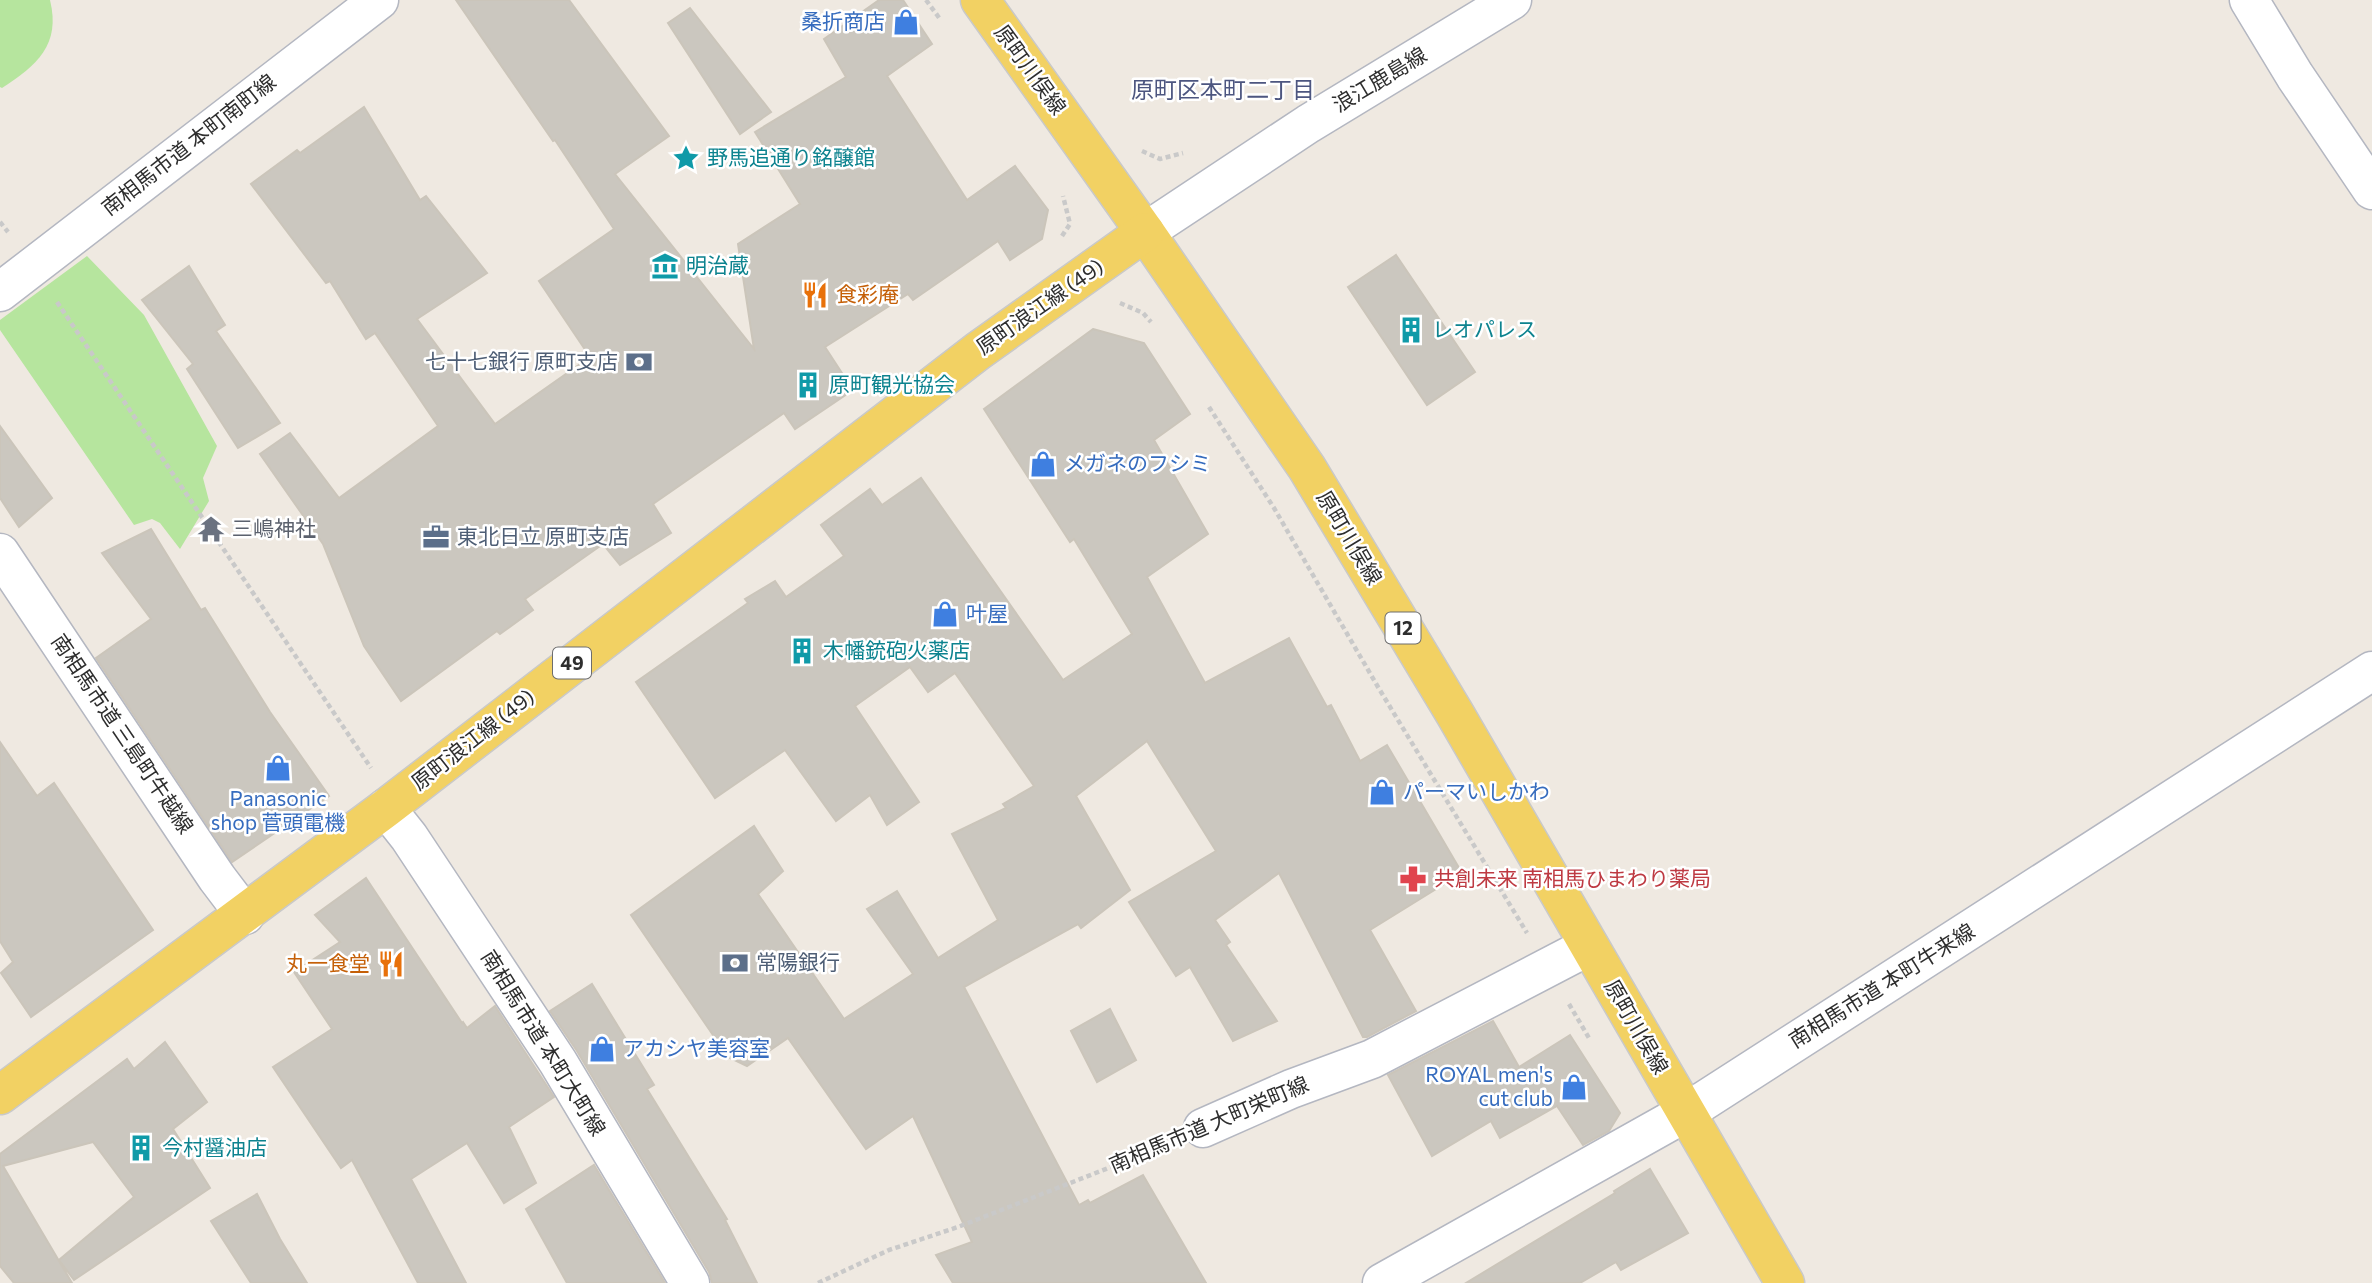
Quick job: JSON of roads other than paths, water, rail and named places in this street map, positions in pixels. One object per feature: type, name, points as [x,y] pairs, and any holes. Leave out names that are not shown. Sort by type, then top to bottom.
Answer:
[{"type":"main road","name":"原町川俣線","points":[[980,0],[1145,232],[1307,468],[1455,714],[1785,1283]]},
{"type":"main road","name":"原町浪江線 (49)","points":[[0,1095],[386,808],[978,351],[1145,232]]},
{"type":"street","name":"南相馬市道 本町南町線","points":[[0,292],[379,0]]},
{"type":"street","name":"浪江鹿島線","points":[[1145,232],[1308,124],[1512,0]]},
{"type":"street","points":[[2249,0],[2294,76],[2372,190]]},
{"type":"street","name":"南相馬市道 三島町牛越線","points":[[0,553],[217,878],[245,915]]},
{"type":"street","name":"南相馬市道 本町牛来線","points":[[1381,1283],[1685,1113],[2372,671]]},
{"type":"street","name":"南相馬市道 本町大町線","points":[[386,808],[416,848],[558,1062],[690,1283]]},
{"type":"street","name":"南相馬市道 大町栄町線","points":[[1203,1128],[1291,1089],[1371,1059],[1589,946]]},
{"type":"place","name":"桑折商店","points":[[906,22]]},
{"type":"place","name":"野馬追通り銘醸館","points":[[686,158]]},
{"type":"place","name":"明治蔵","points":[[665,266]]},
{"type":"place","name":"食彩庵","points":[[815,295]]},
{"type":"place","name":"レオパレス","points":[[1411,330]]},
{"type":"place","name":"七十七銀行 原町支店","points":[[639,362]]},
{"type":"place","name":"原町観光協会","points":[[808,385]]},
{"type":"place","name":"メガネのフシミ","points":[[1043,464]]},
{"type":"place","name":"三嶋神社","points":[[211,529]]},
{"type":"place","name":"東北日立 原町支店","points":[[436,537]]},
{"type":"place","name":"叶屋","points":[[945,614]]},
{"type":"place","name":"木幡銃砲火薬店","points":[[802,651]]},
{"type":"place","name":"Panasonic shop 菅頭電機","points":[[278,768]]},
{"type":"place","name":"パーマいしかわ","points":[[1382,792]]},
{"type":"place","name":"共創未来 南相馬ひまわり薬局","points":[[1413,879]]},
{"type":"place","name":"常陽銀行","points":[[735,963]]},
{"type":"place","name":"丸一食堂","points":[[391,964]]},
{"type":"place","name":"アカシヤ美容室","points":[[602,1049]]},
{"type":"place","name":"ROYAL men's cut club","points":[[1574,1087]]},
{"type":"place","name":"今村醤油店","points":[[141,1148]]},
{"type":"district","name":"原町区本町二丁目","points":[[1223,90]]}]
